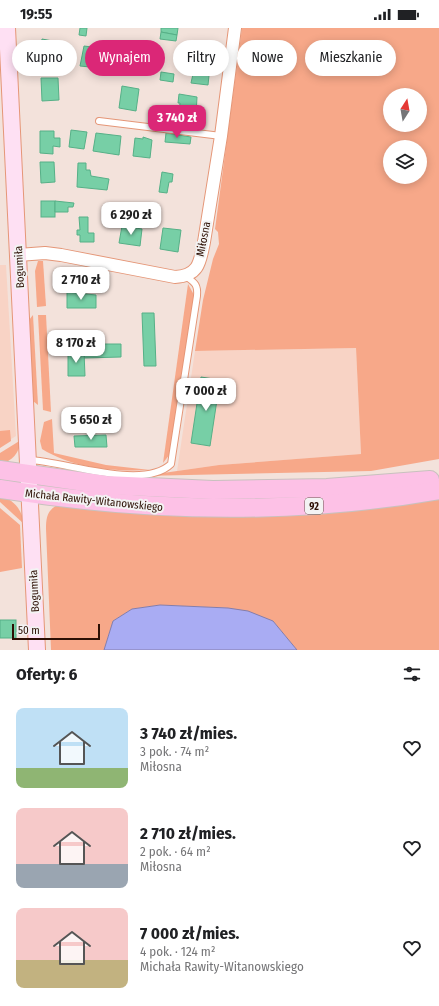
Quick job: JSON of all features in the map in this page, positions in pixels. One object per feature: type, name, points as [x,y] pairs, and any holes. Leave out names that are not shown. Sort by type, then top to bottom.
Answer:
[{"type":"main road","name":"Michała Rawity-Witanowskiego","points":[[0,470],[29,467],[106,485],[220,490],[327,488],[387,485],[439,479]]},
{"type":"main road","name":"Michała Rawity-Witanowskiego","points":[[0,489],[94,502],[189,508],[256,509],[305,507],[362,502],[439,490]]},
{"type":"street","name":"Bogumiła","points":[[7,28],[5,112],[18,255],[37,650]]},
{"type":"street","name":"Miłosna","points":[[187,277],[195,271],[200,258],[222,136],[235,28]]},
{"type":"street","points":[[18,255],[45,253],[110,264],[154,274],[187,277]]},
{"type":"lane","points":[[99,121],[222,136]]},
{"type":"lane","points":[[29,467],[119,474],[141,474],[166,468],[171,464],[198,287],[195,282],[187,277]]},
{"type":"shaded area","points":[[242,28],[439,28],[439,459],[371,471],[142,476],[219,465],[361,454],[356,348],[195,351],[203,300],[213,259],[219,244],[218,232],[215,229],[237,65],[237,76],[297,76],[297,40],[240,40]]},
{"type":"shaded area","points":[[38,261],[43,261],[46,306],[37,307],[35,271]]},
{"type":"shaded area","points":[[0,265],[6,265],[16,436],[0,442]]},
{"type":"shaded area","points":[[188,284],[194,295],[170,454],[163,463]]},
{"type":"shaded area","points":[[33,315],[38,405],[33,401],[29,320]]},
{"type":"shaded area","points":[[38,315],[46,315],[51,412],[43,410]]},
{"type":"shaded area","points":[[356,348],[361,454],[219,465],[177,471],[195,351]]},
{"type":"shaded area","points":[[52,419],[54,453],[106,465],[150,470],[108,469],[80,465],[67,461],[42,449],[40,441],[44,422]]},
{"type":"shaded area","points":[[10,430],[11,441],[0,448],[0,431]]},
{"type":"shaded area","points":[[21,440],[19,449],[15,456],[5,463],[0,464],[0,453]]},
{"type":"shaded area","points":[[0,494],[16,506],[21,514],[24,524],[0,502]]},
{"type":"shaded area","points":[[439,494],[439,650],[297,650],[273,621],[228,608],[160,605],[132,609],[113,621],[104,650],[51,650],[46,525],[49,512],[58,505]]},
{"type":"shaded area","points":[[0,508],[20,525],[22,568],[0,572]]},
{"type":"water","points":[[160,605],[228,608],[248,611],[273,621],[297,650],[104,650],[113,621],[132,609]]},
{"type":"building","points":[[80,28],[87,28],[86,36],[79,35]]},
{"type":"building","points":[[161,28],[178,28],[177,35],[161,32]]},
{"type":"building","points":[[161,32],[177,35],[176,40],[160,39]]},
{"type":"building","points":[[84,46],[85,46],[85,66],[80,66]]},
{"type":"building","points":[[165,73],[173,74],[173,82],[160,80],[160,76],[165,76]]},
{"type":"building","points":[[193,76],[209,76],[208,85],[191,83]]},
{"type":"building","points":[[41,78],[58,78],[59,100],[42,101]]},
{"type":"building","points":[[122,86],[139,89],[136,111],[119,108]]},
{"type":"building","points":[[179,94],[197,97],[196,115],[179,113]]},
{"type":"building","points":[[71,130],[87,132],[84,149],[69,147]]},
{"type":"building","points":[[40,131],[54,131],[54,138],[60,138],[60,147],[53,146],[53,154],[40,153]]},
{"type":"building","points":[[96,133],[121,136],[119,155],[93,151]]},
{"type":"building","points":[[166,133],[191,137],[190,144],[165,142]]},
{"type":"building","points":[[143,137],[152,140],[150,158],[133,156],[135,138],[143,139]]},
{"type":"building","points":[[40,162],[54,162],[55,182],[41,183]]},
{"type":"building","points":[[78,163],[86,163],[86,170],[90,170],[91,176],[109,179],[107,190],[77,187]]},
{"type":"building","points":[[162,172],[173,174],[172,182],[169,182],[167,193],[159,192]]},
{"type":"building","points":[[41,201],[55,201],[55,217],[41,217]]},
{"type":"building","points":[[55,201],[74,203],[73,207],[68,207],[68,212],[55,212]]},
{"type":"building","points":[[79,217],[88,217],[88,233],[94,233],[94,242],[80,242],[80,235],[77,235],[77,230],[80,230]]},
{"type":"building","points":[[122,226],[142,229],[140,246],[119,243]]},
{"type":"building","points":[[163,228],[181,230],[178,252],[160,249]]},
{"type":"building","points":[[67,292],[96,295],[96,308],[67,308]]},
{"type":"building","points":[[142,313],[154,313],[156,366],[144,366]]},
{"type":"building","points":[[88,344],[121,344],[121,357],[84,358],[84,353],[88,352]]},
{"type":"building","points":[[68,352],[84,352],[85,376],[68,376]]},
{"type":"building","points":[[201,377],[220,380],[210,446],[191,443]]},
{"type":"building","points":[[106,435],[107,447],[75,447],[74,436]]},
{"type":"building","points":[[0,620],[16,620],[16,638],[0,638]]}]
